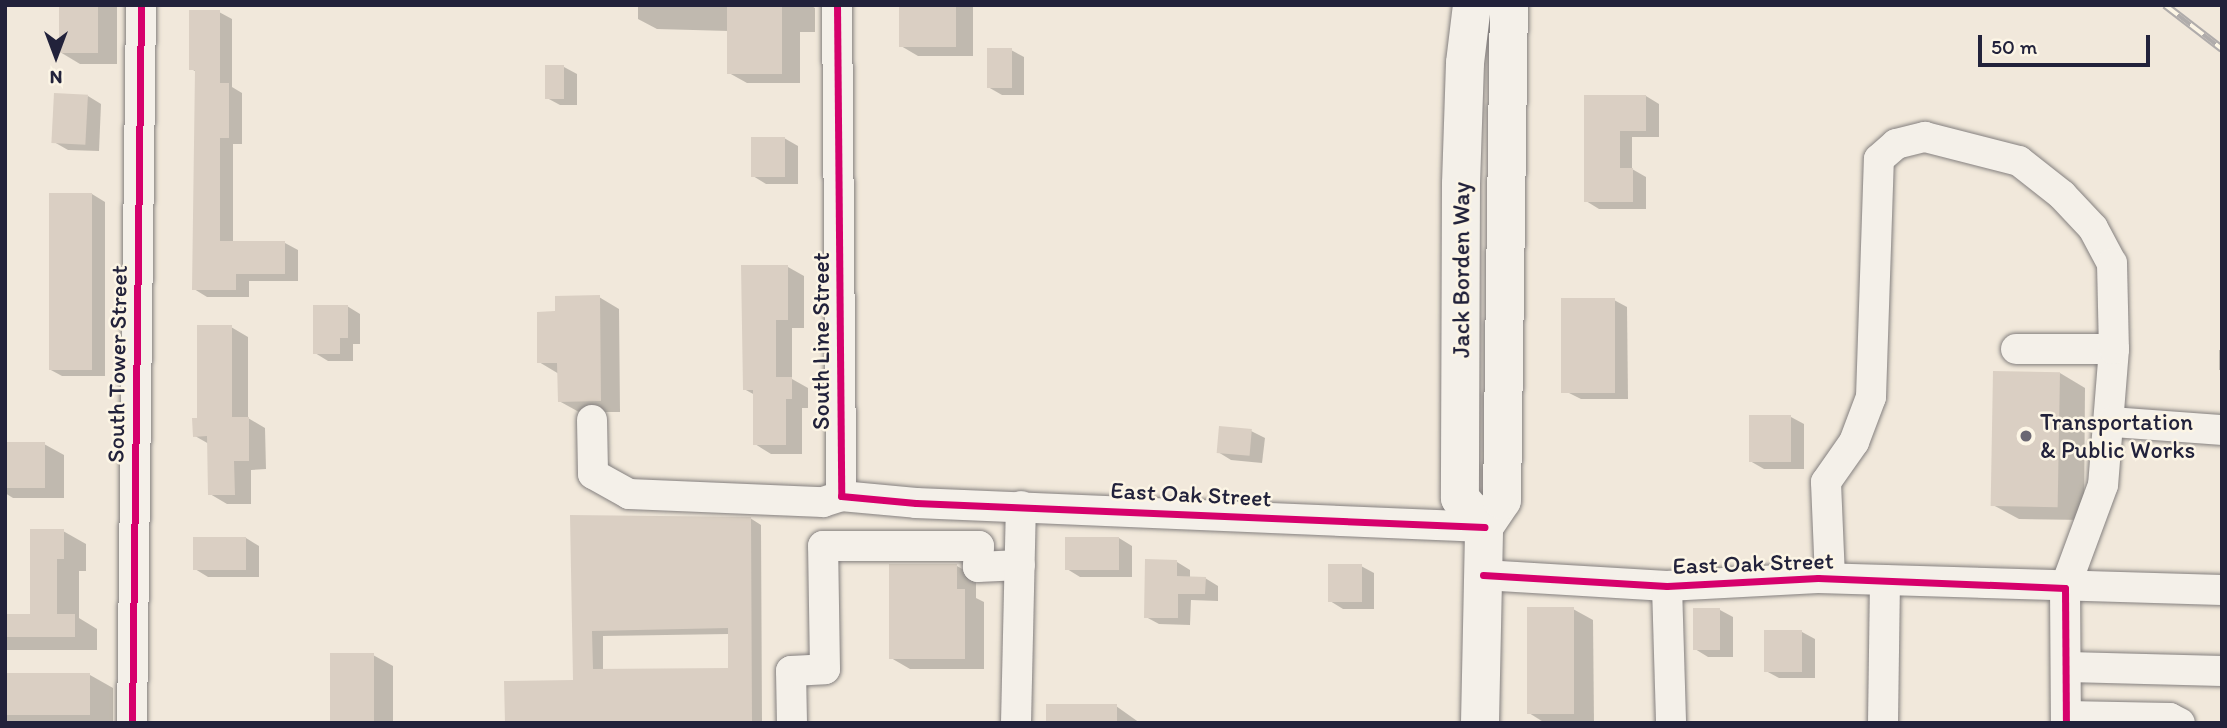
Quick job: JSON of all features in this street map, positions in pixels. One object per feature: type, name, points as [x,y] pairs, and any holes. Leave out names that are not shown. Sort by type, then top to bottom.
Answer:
[{"type":"main road","name":"Jack Borden Way","points":[[1472,5],[1465,63],[1461,184],[1460,498],[1484,527],[1502,500],[1509,5]]},
{"type":"main road","points":[[1479,721],[1484,527]]},
{"type":"street","name":"South Tower Street","points":[[132,723],[141,5]]},
{"type":"street","name":"South Line Street","points":[[837,5],[841,496]]},
{"type":"street","points":[[1830,578],[1826,482],[1854,442],[1871,397],[1879,159],[1896,144],[1925,136],[2019,161],[2063,195],[2093,228],[2112,263],[2112,422],[2103,485],[2065,589],[2068,667],[2066,719],[2170,718],[2180,723]]},
{"type":"street","points":[[2016,349],[2114,349]]},
{"type":"street","points":[[592,420],[593,474],[629,494],[823,502],[841,496],[1021,506],[1016,723]]},
{"type":"street","points":[[2112,422],[2222,430]]},
{"type":"street","name":"East Oak Street","points":[[1021,506],[1484,527]]},
{"type":"street","points":[[792,723],[791,671],[825,670],[823,547],[979,547],[978,567],[1020,565]]},
{"type":"street","name":"East Oak Street","points":[[1483,575],[1667,586],[1830,578],[2065,589],[2222,590]]},
{"type":"street","points":[[1883,723],[1885,580]]},
{"type":"street","points":[[1667,586],[1671,723]]},
{"type":"street","points":[[2068,667],[2222,671]]},
{"type":"building","points":[[59,5],[98,5],[98,53],[59,53]]},
{"type":"building","points":[[727,5],[782,5],[782,74],[727,74]]},
{"type":"building","points":[[899,7],[956,7],[956,47],[899,47]]},
{"type":"building","points":[[189,10],[220,10],[220,83],[229,83],[229,138],[220,138],[220,241],[285,241],[285,274],[236,274],[236,290],[192,290],[195,70],[189,70]]},
{"type":"building","points":[[987,48],[1012,48],[1012,88],[987,88]]},
{"type":"building","points":[[545,65],[564,65],[564,99],[545,99]]},
{"type":"building","points":[[54,93],[88,95],[85,145],[51,143]]},
{"type":"building","points":[[1584,95],[1646,95],[1646,131],[1620,131],[1620,168],[1633,168],[1633,202],[1584,202]]},
{"type":"building","points":[[751,137],[785,137],[785,177],[751,177]]},
{"type":"building","points":[[49,193],[92,193],[92,370],[49,370]]},
{"type":"building","points":[[741,265],[788,265],[788,320],[776,320],[776,377],[792,377],[792,399],[786,399],[786,445],[753,445],[753,390],[743,390]]},
{"type":"building","points":[[600,295],[601,401],[558,402],[557,363],[537,363],[537,312],[555,311],[555,296]]},
{"type":"building","points":[[1561,298],[1615,298],[1615,393],[1561,393]]},
{"type":"building","points":[[313,305],[348,305],[348,338],[340,338],[340,354],[313,354]]},
{"type":"building","points":[[197,325],[232,325],[232,417],[249,417],[249,461],[234,461],[235,495],[208,495],[207,436],[193,437],[192,418],[197,418]]},
{"type":"building","points":[[1993,371],[2060,372],[2058,507],[1991,506]]},
{"type":"building","points":[[1749,415],[1791,415],[1791,462],[1749,462]]},
{"type":"building","points":[[1219,426],[1252,429],[1250,456],[1217,453]]},
{"type":"building","points":[[5,442],[45,442],[45,488],[5,488]]},
{"type":"building","points":[[570,515],[751,517],[752,723],[505,723],[504,681],[573,680]],"holes":[[[728,628],[728,668],[593,669],[592,631]]]},
{"type":"building","points":[[30,529],[64,529],[64,559],[57,559],[57,614],[75,614],[75,637],[5,637],[5,614],[30,614]]},
{"type":"building","points":[[193,537],[246,537],[246,570],[193,570]]},
{"type":"building","points":[[1065,537],[1119,537],[1119,570],[1065,570]]},
{"type":"building","points":[[1145,559],[1177,560],[1177,576],[1206,577],[1205,594],[1178,594],[1178,618],[1144,618]]},
{"type":"building","points":[[889,564],[957,564],[957,589],[965,589],[965,659],[889,659]]},
{"type":"building","points":[[1328,564],[1362,564],[1362,602],[1328,602]]},
{"type":"building","points":[[1527,607],[1574,607],[1574,714],[1527,714]]},
{"type":"building","points":[[1693,608],[1720,608],[1720,650],[1693,650]]},
{"type":"building","points":[[1764,630],[1802,630],[1802,672],[1764,672]]},
{"type":"building","points":[[330,653],[374,653],[374,723],[330,723]]},
{"type":"building","points":[[5,673],[90,673],[90,715],[5,715]]},
{"type":"building","points":[[1046,704],[1117,704],[1117,723],[1046,723]]},
{"type":"railway","points":[[2165,5],[2222,49]]},
{"type":"cycle path","points":[[132,723],[141,5]]},
{"type":"cycle path","points":[[837,5],[841,496],[916,503],[1484,527]]},
{"type":"cycle path","points":[[1483,575],[1667,586],[1818,578],[2065,588],[2066,723]]},
{"type":"place","name":"Transportation & Public Works","points":[[2026,436]]}]
